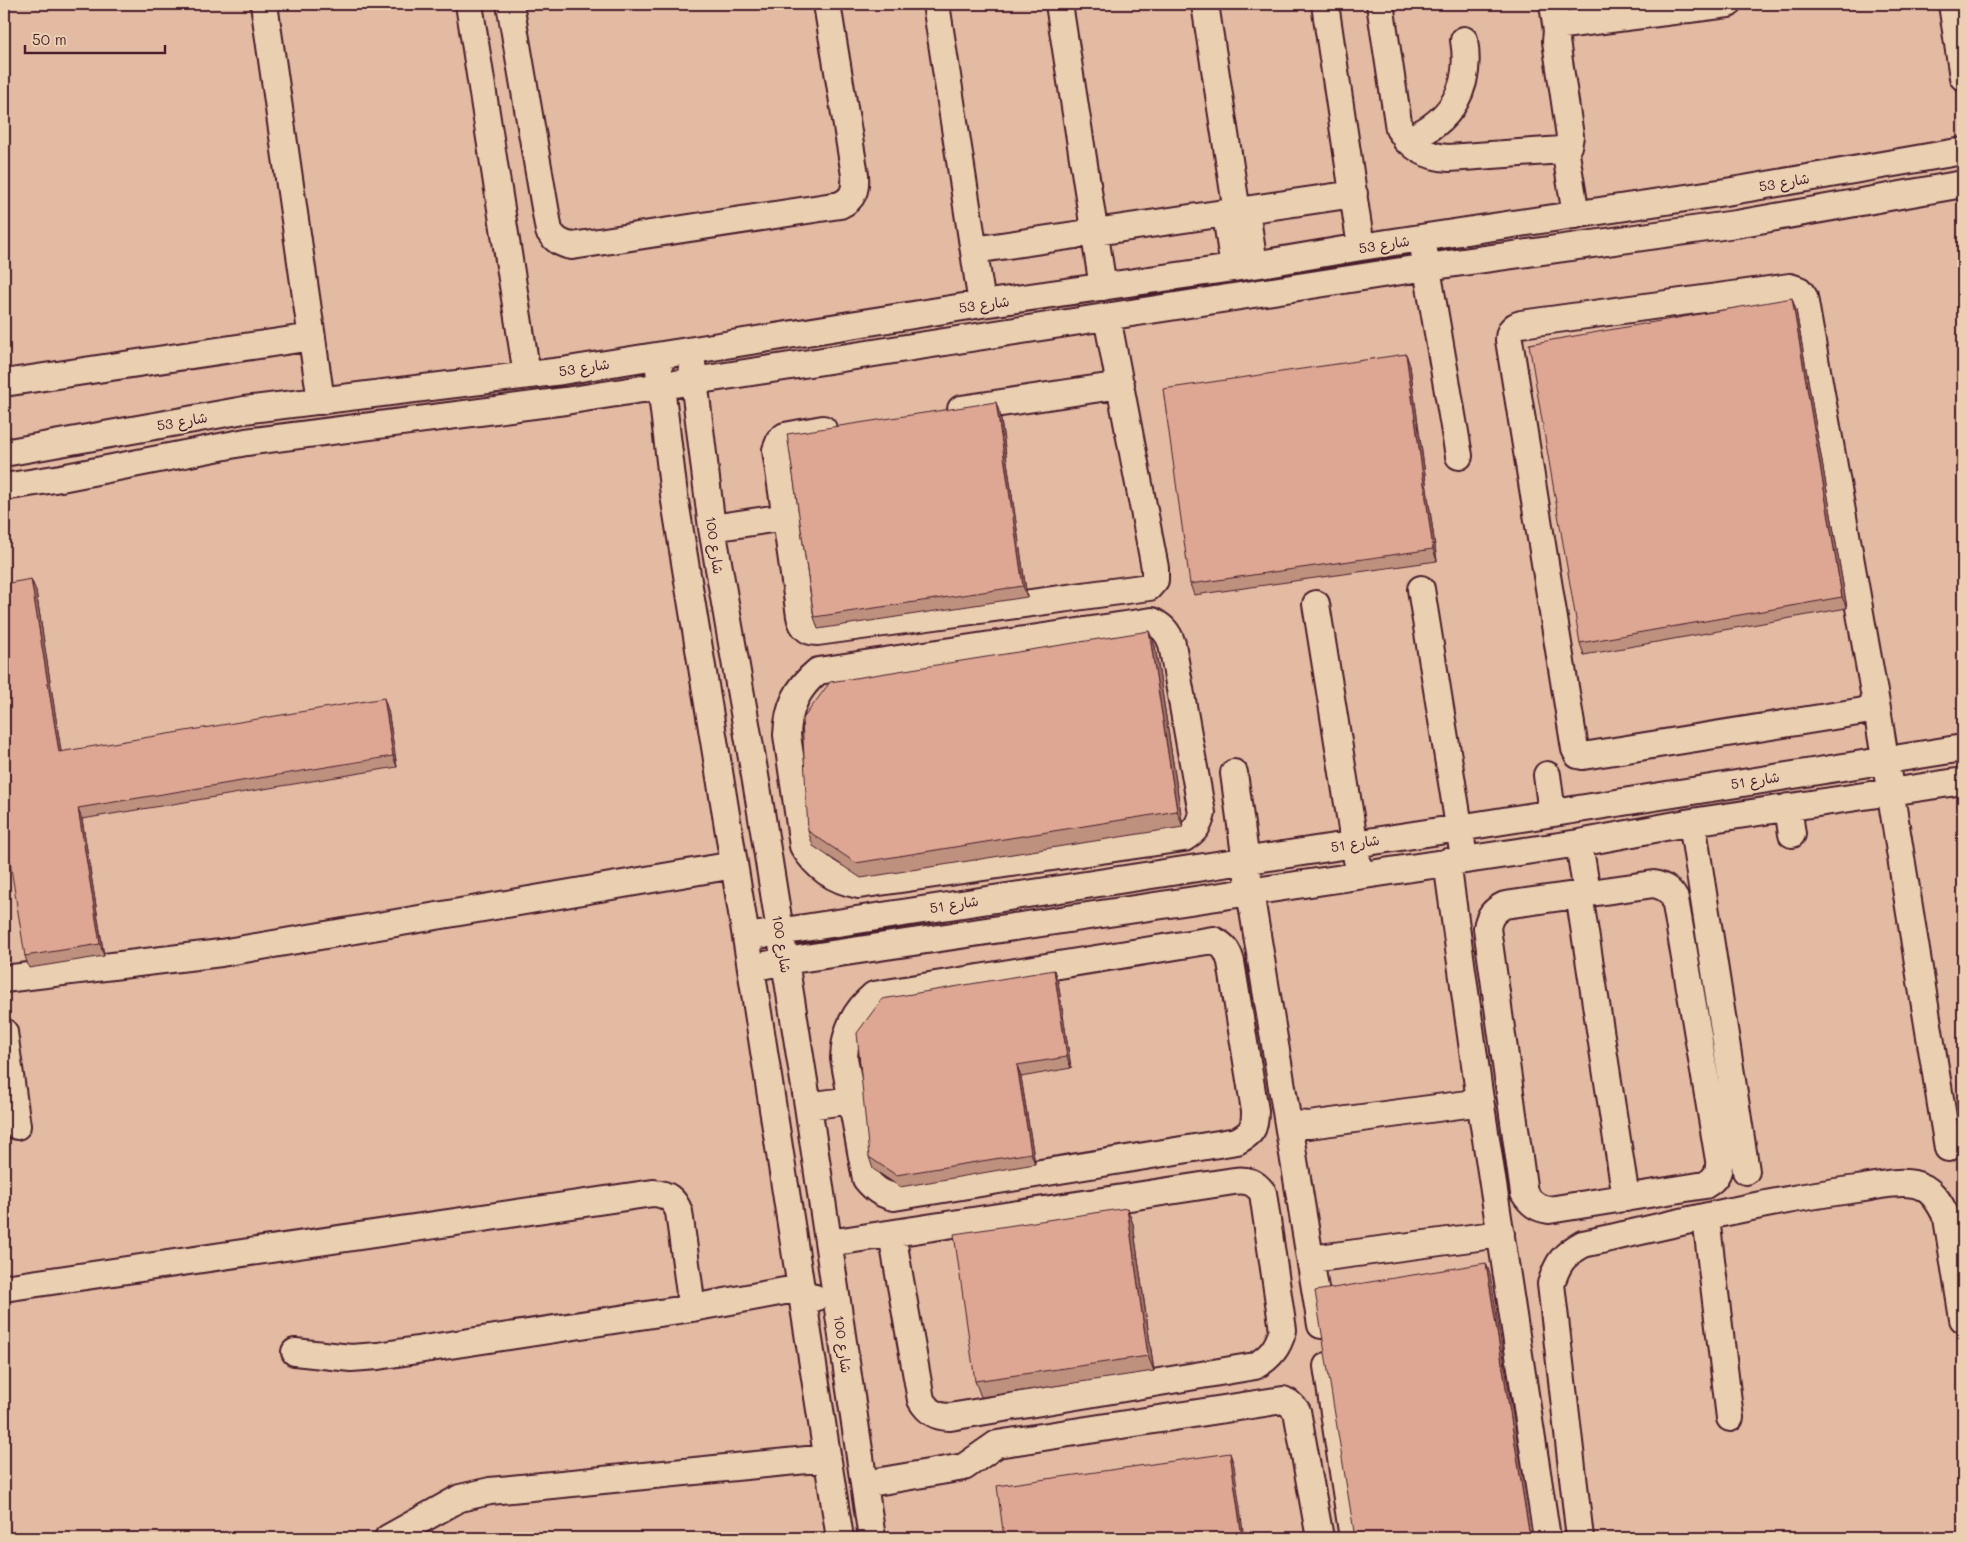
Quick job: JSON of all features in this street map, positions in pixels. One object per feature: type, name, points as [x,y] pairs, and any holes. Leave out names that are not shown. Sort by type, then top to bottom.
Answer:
[{"type":"lane","points":[[264,4],[321,400]]},
{"type":"lane","points":[[469,4],[527,375]]},
{"type":"lane","points":[[510,4],[549,231],[554,239],[572,246],[840,205],[848,201],[854,194],[855,175],[827,4]]},
{"type":"lane","points":[[936,4],[982,304]]},
{"type":"lane","points":[[1059,4],[1103,287]]},
{"type":"lane","points":[[1205,4],[1244,267]]},
{"type":"lane","points":[[1326,4],[1361,247]]},
{"type":"lane","points":[[1380,4],[1399,130],[1415,148],[1437,157],[1549,151],[1566,148],[1570,143],[1556,41],[1557,31],[1553,4]]},
{"type":"lane","points":[[1557,31],[1563,25],[1572,22],[1728,4]]},
{"type":"lane","points":[[1952,4],[1963,76]]},
{"type":"lane","points":[[1406,140],[1432,128],[1458,96],[1466,68],[1464,40]]},
{"type":"lane","points":[[1566,148],[1576,215]]},
{"type":"lane","name":"شارع 53","points":[[4,453],[234,412],[527,375],[657,356],[982,304],[1244,267],[1361,247],[1732,191],[1963,151]]},
{"type":"lane","name":"شارع 53","points":[[4,487],[61,478],[246,442],[565,402],[694,380],[1427,267],[1736,224],[1963,184]]},
{"type":"lane","points":[[974,250],[1354,194]]},
{"type":"lane","points":[[1422,238],[1459,456]]},
{"type":"lane","points":[[1877,709],[1583,756],[1576,754],[1508,340],[1513,328],[1521,324],[1790,287],[1799,290],[1804,297],[1892,792],[1948,1148]]},
{"type":"lane","points":[[848,426],[790,434],[780,440],[777,445],[776,456],[800,616],[805,628],[812,632],[1149,587],[1155,580],[1156,572],[1107,317]]},
{"type":"lane","points":[[4,383],[312,337]]},
{"type":"lane","name":"شارع 100","points":[[690,350],[712,528],[758,793],[808,1106],[872,1538]]},
{"type":"lane","points":[[657,356],[674,495],[751,968],[840,1538]]},
{"type":"lane","points":[[936,413],[1121,385]]},
{"type":"lane","points":[[712,528],[786,517]]},
{"type":"lane","points":[[1421,589],[1459,828],[1456,861],[1479,1092],[1547,1538]]},
{"type":"lane","points":[[1316,604],[1360,875]]},
{"type":"lane","points":[[1152,621],[1161,626],[1168,634],[1172,644],[1202,813],[1200,824],[1184,838],[859,885],[845,882],[832,876],[810,858],[803,846],[794,787],[787,735],[788,720],[798,692],[807,680],[818,671],[1152,621]]},
{"type":"lane","name":"شارع 51","points":[[746,937],[1459,828],[1963,748]]},
{"type":"lane","points":[[1234,773],[1250,892],[1311,1259],[1353,1538]]},
{"type":"lane","points":[[1547,775],[1552,813]]},
{"type":"lane","points":[[751,968],[785,961],[1580,843],[1692,822],[1963,781]]},
{"type":"lane","points":[[758,793],[794,787]]},
{"type":"lane","points":[[1788,807],[1792,834]]},
{"type":"lane","points":[[1692,822],[1746,1170]]},
{"type":"lane","points":[[1580,843],[1583,894],[1626,1198]]},
{"type":"lane","points":[[4,979],[221,953],[734,865]]},
{"type":"lane","points":[[1654,884],[1663,886],[1670,891],[1675,899],[1720,1168],[1712,1181],[1705,1185],[1549,1210],[1539,1208],[1530,1202],[1524,1193],[1487,928],[1492,914],[1505,905],[1583,894],[1654,884]]},
{"type":"lane","points":[[1213,940],[1222,944],[1228,952],[1255,1111],[1255,1124],[1248,1135],[1237,1141],[894,1198],[878,1191],[866,1179],[852,1100],[844,1058],[848,1029],[854,1016],[863,1004],[874,995],[1213,940]]},
{"type":"lane","points":[[4,1032],[17,1126]]},
{"type":"lane","points":[[1288,1121],[1294,1124],[1309,1125],[1467,1104],[1477,1098],[1479,1092]]},
{"type":"lane","points":[[808,1106],[852,1100]]},
{"type":"lane","points":[[829,1243],[1234,1180],[1251,1181],[1263,1193],[1283,1330],[1280,1342],[1274,1352],[1255,1366],[941,1417],[932,1414],[921,1400],[892,1234]]},
{"type":"lane","points":[[1580,1538],[1551,1284],[1556,1266],[1567,1253],[1584,1244],[1822,1194],[1898,1183],[1914,1184],[1929,1191],[1940,1203],[1947,1218],[1963,1319]]},
{"type":"lane","points":[[4,1288],[662,1193],[670,1197],[676,1204],[679,1212],[692,1308]]},
{"type":"lane","points":[[1706,1218],[1730,1418]]},
{"type":"lane","points":[[1311,1259],[1501,1234]]},
{"type":"lane","points":[[801,1288],[808,1296],[819,1298],[830,1293],[834,1283]]},
{"type":"lane","points":[[296,1352],[352,1358],[378,1356],[692,1308],[801,1288]]},
{"type":"lane","points":[[811,1359],[820,1350],[826,1348],[833,1348],[845,1354]]},
{"type":"lane","points":[[864,1484],[964,1467],[997,1444],[1283,1400],[1297,1411],[1320,1538]]},
{"type":"lane","points":[[388,1538],[460,1498],[490,1491],[827,1458]]},
{"type":"shaded area","points":[[4,4],[1963,4],[1963,1538],[4,1538]]},
{"type":"building","points":[[1792,298],[1842,597],[1580,643],[1529,344]]},
{"type":"building","points":[[1406,354],[1433,549],[1190,584],[1163,389]]},
{"type":"building","points":[[996,402],[1023,586],[814,617],[787,434]]},
{"type":"building","points":[[31,579],[59,752],[384,698],[393,756],[78,808],[100,944],[25,956],[4,824],[4,584]]},
{"type":"building","points":[[1149,631],[1177,811],[856,863],[808,831],[802,720],[830,682]]},
{"type":"building","points":[[1054,970],[1067,1057],[1017,1065],[1031,1153],[896,1175],[869,1157],[857,1033],[882,999]]},
{"type":"building","points":[[1127,1208],[1148,1356],[975,1381],[954,1234]]},
{"type":"building","points":[[1486,1263],[1530,1538],[1355,1538],[1315,1291]]},
{"type":"building","points":[[1230,1453],[1242,1538],[1004,1538],[997,1486]]}]
